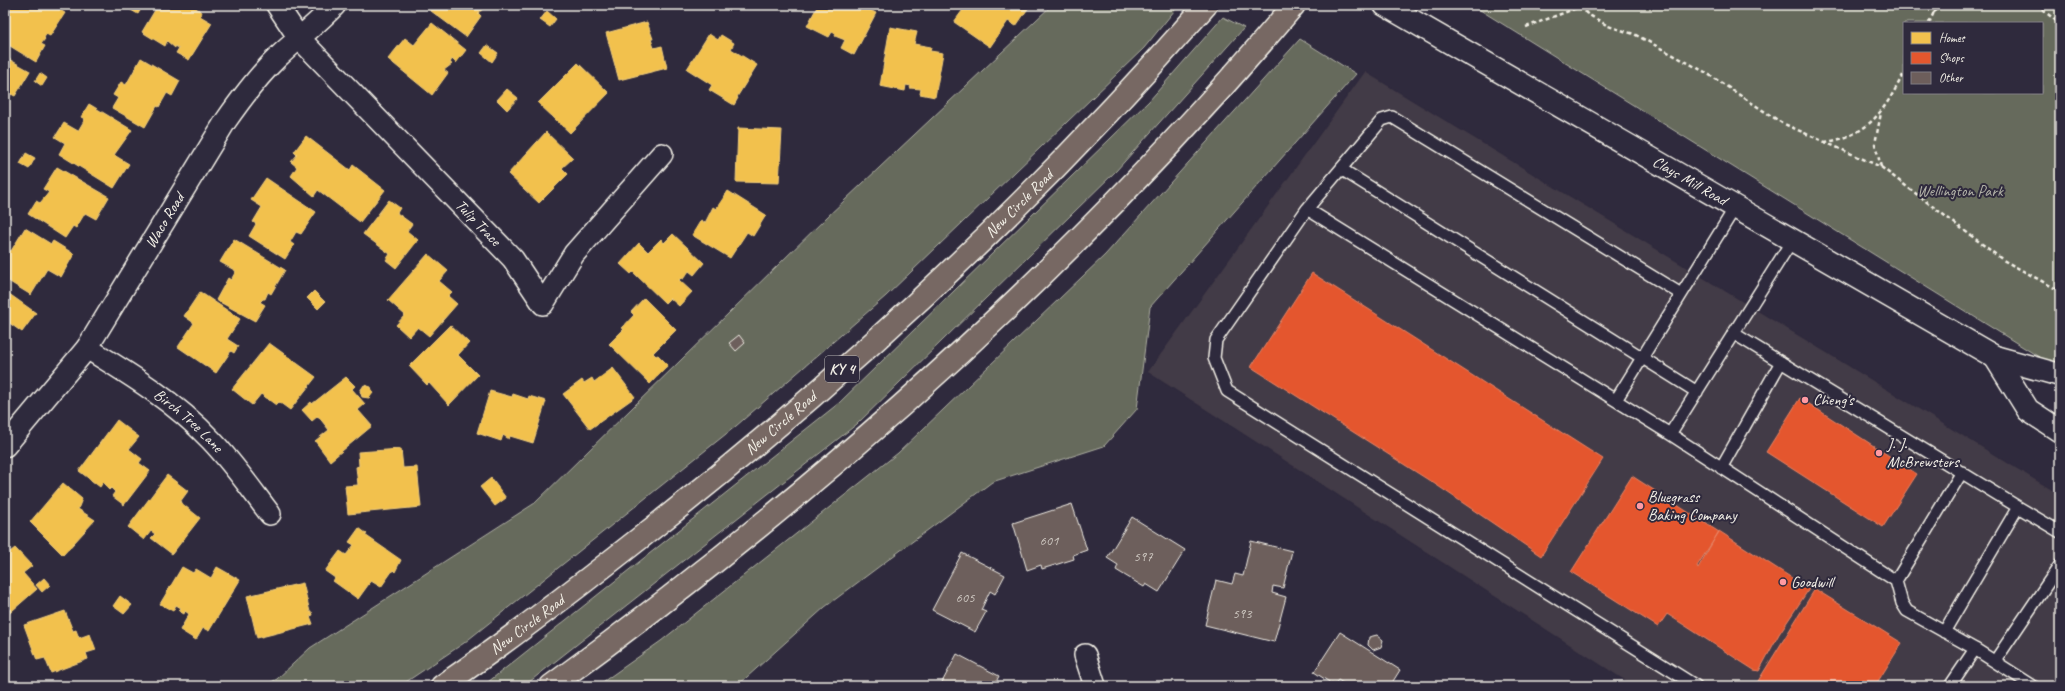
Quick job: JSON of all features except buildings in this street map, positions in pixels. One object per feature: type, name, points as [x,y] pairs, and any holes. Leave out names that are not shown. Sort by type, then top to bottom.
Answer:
[{"type":"highway","points":[[551,686],[698,575],[905,403],[1036,280],[1099,218],[1194,119],[1294,5]]},
{"type":"highway","name":"New Circle Road","points":[[442,686],[577,588],[705,488],[790,417],[960,262],[1054,167],[1205,6]]},
{"type":"main road","name":"Clays Mill Road","points":[[1385,5],[1736,206],[1995,357],[2060,375]]},
{"type":"main road","name":"Clays Mill Road","points":[[1995,357],[2028,410],[2060,431]]},
{"type":"street","name":"Tulip Trace","points":[[277,5],[299,38],[512,259],[543,304],[574,254],[662,154]]},
{"type":"street","name":"Waco Road","points":[[5,446],[87,348],[225,122],[260,76],[299,38],[318,23],[335,5]]},
{"type":"street","name":"Birch Tree Lane","points":[[87,348],[140,380],[190,419],[212,441],[270,514]]},
{"type":"street","points":[[1085,655],[1094,686]]},
{"type":"lane","points":[[1681,294],[1392,117],[1382,120],[1307,209],[1216,340],[1214,358],[1227,391],[1696,686]]},
{"type":"lane","points":[[1341,169],[1697,392]]},
{"type":"lane","points":[[1616,400],[1736,206]]},
{"type":"lane","points":[[1307,209],[1670,434],[1896,581],[1902,603],[1907,611],[1975,649],[2033,686]]},
{"type":"lane","points":[[1670,434],[1793,239]]},
{"type":"lane","points":[[1733,333],[2060,532]]},
{"type":"lane","points":[[1721,468],[1781,362]]},
{"type":"lane","points":[[1896,581],[1962,472]]},
{"type":"lane","points":[[1944,632],[2018,507]]},
{"type":"lane","points":[[1995,661],[2058,571]]},
{"type":"lane","points":[[1950,686],[1975,649]]},
{"type":"path","points":[[1526,27],[1582,5],[1586,13],[1608,26],[1634,34],[1704,72],[1782,123],[1881,167],[2003,260],[2060,292]]},
{"type":"path","points":[[1933,5],[1934,12]]},
{"type":"path","points":[[1929,22],[1934,12],[1944,5]]},
{"type":"path","points":[[2037,5],[2060,24]]},
{"type":"path","points":[[1881,167],[1875,144],[1881,113],[1903,75]]},
{"type":"path","points":[[1824,142],[1837,140],[1851,134],[1866,126],[1881,113]]},
{"type":"shaded area","points":[[1365,72],[2060,495],[2060,686],[1634,686],[1148,372]]},
{"type":"green space","points":[[1052,5],[1179,5],[1144,48],[886,296],[736,426],[464,643],[400,686],[264,686],[277,679],[310,648],[535,503],[827,217]]},
{"type":"green space","name":"Wellington Park","points":[[1472,5],[2060,5],[2060,370]]},
{"type":"green space","points":[[1223,17],[1244,28],[1116,171],[857,424],[524,686],[483,686],[839,403],[1149,101]]},
{"type":"green space","points":[[1300,39],[1356,74],[1150,307],[1137,409],[1104,446],[992,482],[825,607],[737,686],[597,686],[661,641],[898,453],[1105,255]]},
{"type":"place","name":"Cheng's","points":[[1805,400]]},
{"type":"place","name":"J. J. McBrewsters","points":[[1879,453]]},
{"type":"place","name":"Bluegrass Baking Company","points":[[1640,506]]},
{"type":"place","name":"Goodwill","points":[[1783,582]]}]
